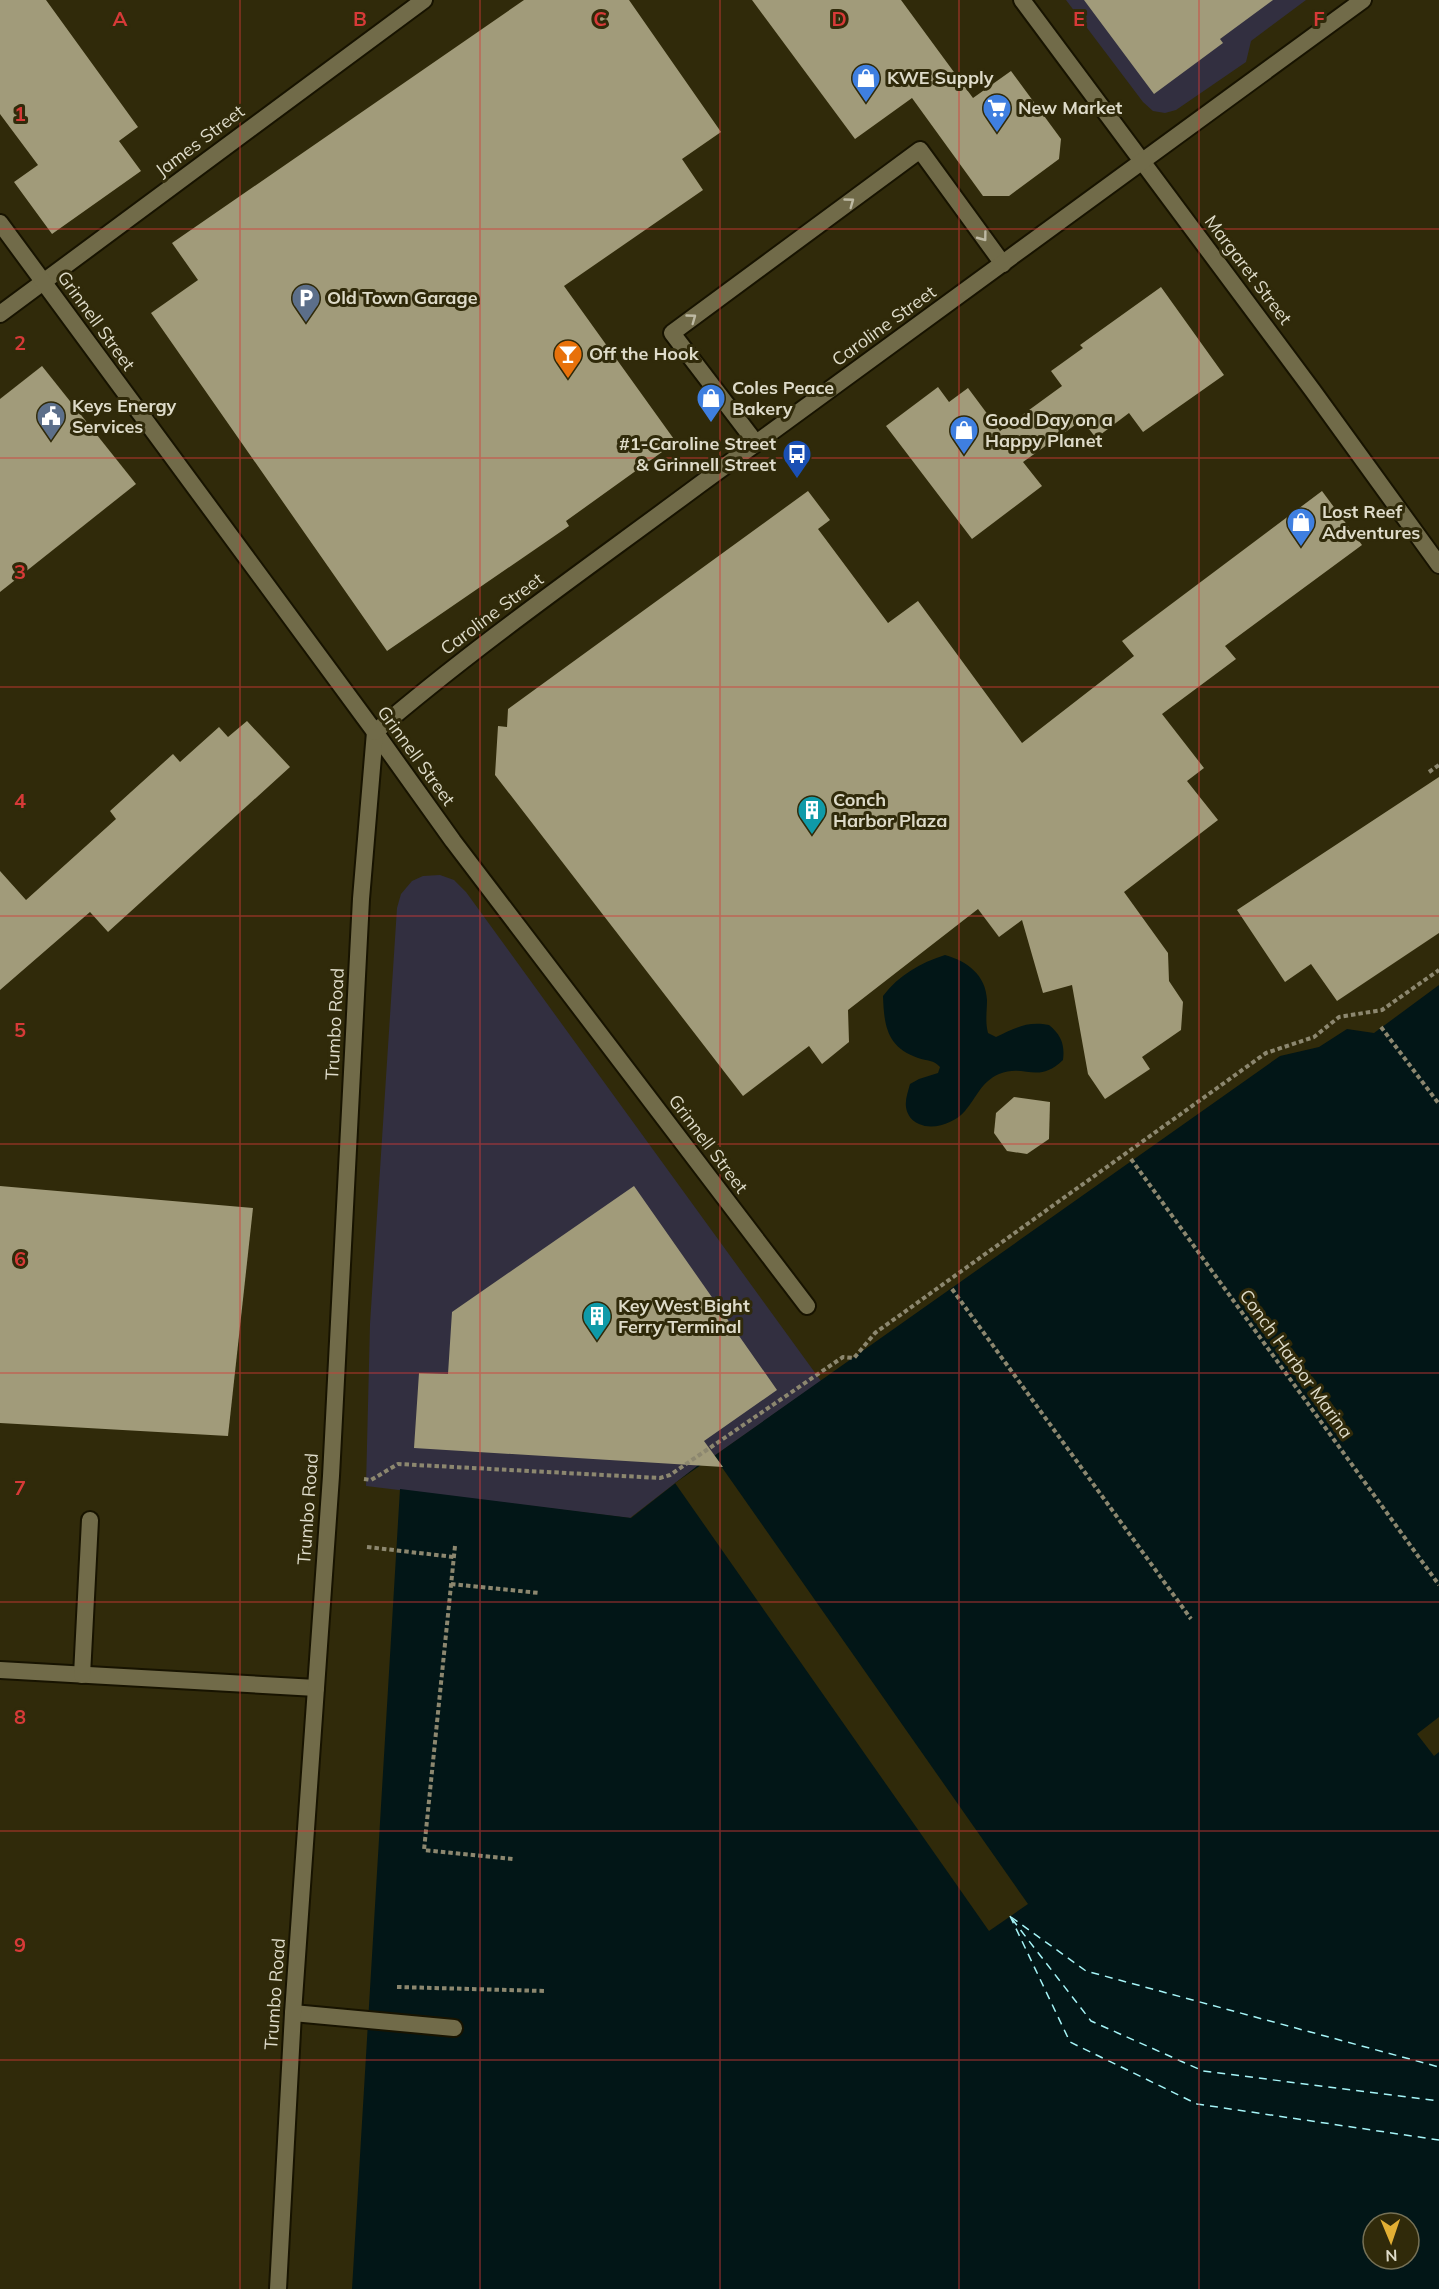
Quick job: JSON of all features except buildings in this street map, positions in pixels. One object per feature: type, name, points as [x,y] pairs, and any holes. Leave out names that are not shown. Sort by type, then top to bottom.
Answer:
[{"type":"street","name":"James Street","points":[[0,314],[424,0]]},
{"type":"street","name":"Margaret Street","points":[[1023,0],[1439,565]]},
{"type":"street","name":"Caroline Street","points":[[375,732],[432,684],[756,443],[1363,0]]},
{"type":"street","points":[[756,443],[672,333],[920,150],[1003,264]]},
{"type":"street","name":"Grinnell Street","points":[[0,224],[460,850],[807,1306]]},
{"type":"street","name":"Trumbo Road","points":[[278,2289],[293,2013],[331,1476],[361,899],[375,732]]},
{"type":"street","points":[[82,1675],[90,1520]]},
{"type":"street","points":[[0,1670],[316,1688]]},
{"type":"street","points":[[293,2013],[454,2028]]},
{"type":"path","points":[[1429,772],[1439,765]]},
{"type":"path","points":[[331,1476],[371,1480],[398,1464],[660,1478],[670,1475],[843,1357],[854,1358],[875,1333],[1266,1053],[1314,1037],[1339,1017],[1382,1010],[1439,970]]},
{"type":"path","points":[[1381,1027],[1439,1104]]},
{"type":"path","name":"Conch Harbor Marina","points":[[1131,1159],[1439,1585]]},
{"type":"path","points":[[952,1289],[1191,1619]]},
{"type":"path","points":[[455,1546],[424,1850],[513,1859]]},
{"type":"path","points":[[367,1547],[454,1557]]},
{"type":"path","points":[[451,1584],[539,1593]]},
{"type":"path","points":[[393,1987],[545,1991]]},
{"type":"shaded area","points":[[1066,0],[1306,0],[1251,41],[1246,62],[1176,110],[1165,113],[1153,111],[1143,102]]},
{"type":"shaded area","points":[[440,875],[454,880],[466,892],[821,1381],[701,1463],[630,1518],[366,1486],[370,1324],[397,908],[401,894],[412,881],[423,876]]},
{"type":"shaded area","points":[[945,955],[968,965],[983,983],[987,1000],[988,1033],[996,1037],[1028,1025],[1049,1025],[1057,1032],[1061,1040],[1063,1060],[1054,1067],[1038,1073],[1008,1071],[999,1074],[983,1086],[965,1111],[956,1119],[938,1126],[925,1126],[914,1121],[907,1110],[910,1084],[938,1073],[940,1067],[908,1053],[894,1041],[886,1026],[883,996],[911,971]]},
{"type":"shaded area","points":[[1439,985],[1439,2289],[352,2289],[400,1489],[631,1518],[701,1463],[1280,1056],[1319,1047],[1347,1029],[1374,1033]]},
{"type":"pier","points":[[714,1456],[1028,1904],[989,1931],[675,1483]]},
{"type":"pier","points":[[1439,1717],[1439,1752],[1434,1756],[1417,1734]]},
{"type":"ferry route","points":[[1010,1916],[1070,2042],[1197,2104],[1439,2140]]},
{"type":"ferry route","points":[[1011,1917],[1086,1971],[1439,2067]]},
{"type":"ferry route","points":[[1012,1919],[1091,2021],[1203,2071],[1439,2101]]},
{"type":"place","name":"KWE Supply","points":[[866,104]]},
{"type":"place","name":"New Market","points":[[997,134]]},
{"type":"place","name":"Old Town Garage","points":[[306,324]]},
{"type":"place","name":"Off the Hook","points":[[568,380]]},
{"type":"place","name":"Coles Peace Bakery","points":[[711,424]]},
{"type":"place","name":"Keys Energy Services","points":[[51,442]]},
{"type":"place","name":"Good Day on a Happy Planet","points":[[964,456]]},
{"type":"place","name":"#1-Caroline Street & Grinnell Street","points":[[797,480]]},
{"type":"place","name":"Lost Reef Adventures","points":[[1301,548]]},
{"type":"place","name":"Conch Harbor Plaza","points":[[812,836]]},
{"type":"place","name":"Key West Bight Ferry Terminal","points":[[597,1342]]}]
